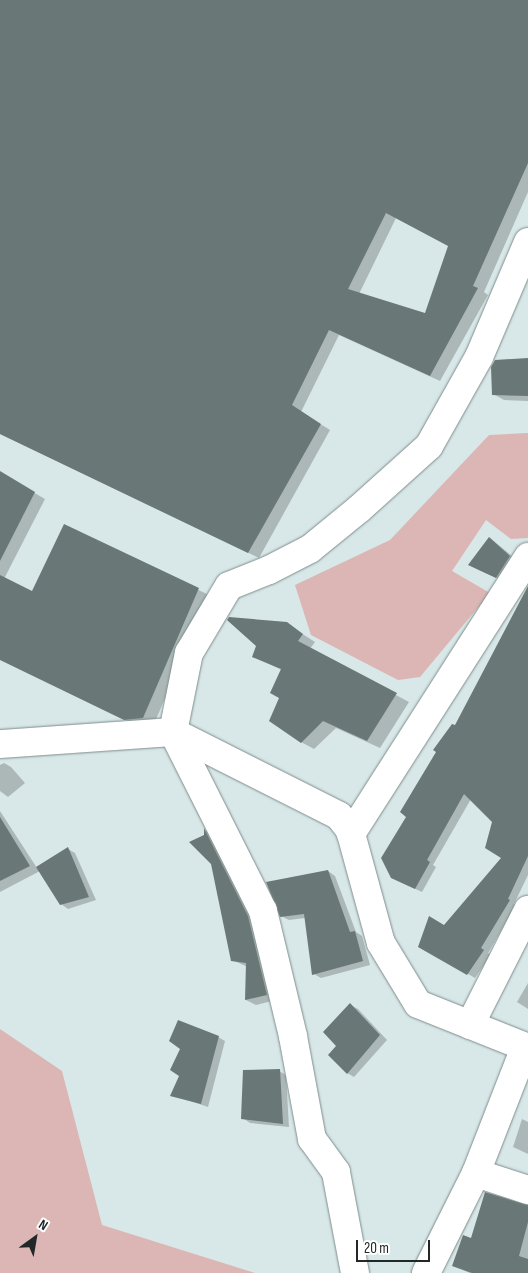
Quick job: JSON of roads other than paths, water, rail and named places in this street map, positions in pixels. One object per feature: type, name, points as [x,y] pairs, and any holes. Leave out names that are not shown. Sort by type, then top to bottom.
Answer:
[{"type":"street","points":[[354,1273],[336,1172],[312,1139],[292,1036],[263,911],[174,732],[189,653],[229,586],[269,570],[310,549],[359,509],[429,446],[479,357],[528,242]]},
{"type":"street","points":[[350,834],[528,557]]},
{"type":"street","points":[[0,744],[174,732],[339,816],[350,834],[381,943],[418,1004],[526,1048],[476,1173],[426,1273]]},
{"type":"street","points":[[470,1025],[528,910]]},
{"type":"street","points":[[476,1173],[528,1190]]}]
